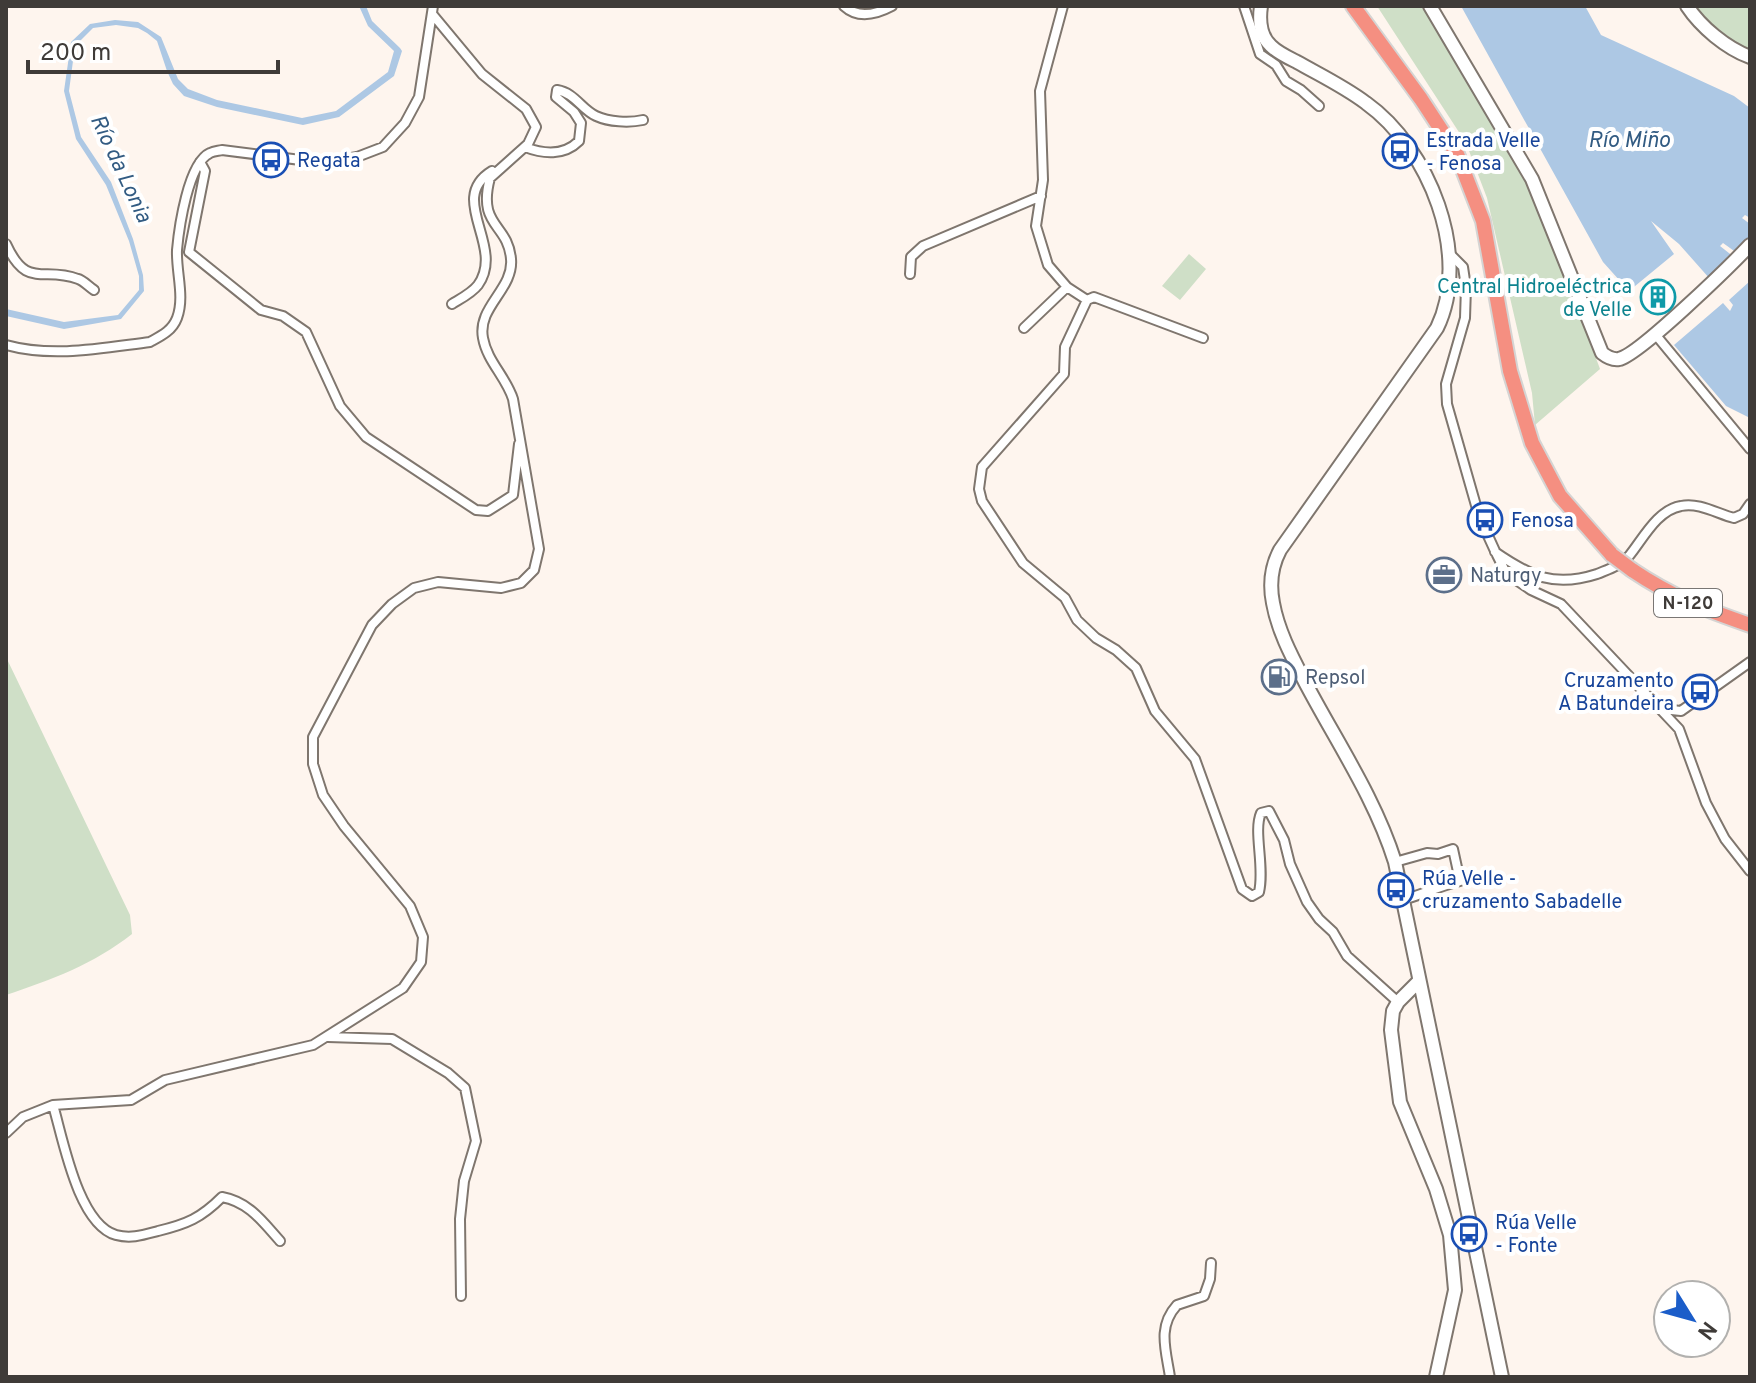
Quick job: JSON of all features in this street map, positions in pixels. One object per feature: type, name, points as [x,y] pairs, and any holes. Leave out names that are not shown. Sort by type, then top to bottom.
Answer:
[{"type":"highway","name":"N-120","points":[[1353,6],[1457,154],[1483,221],[1510,371],[1532,443],[1560,496],[1612,555],[1632,570],[1665,592],[1694,606],[1750,625]]},
{"type":"highway","points":[[1363,6],[1421,99]]},
{"type":"street","points":[[844,6],[850,11],[873,15],[892,6]]},
{"type":"street","points":[[1063,6],[1040,91],[1043,138],[1041,196],[1036,226],[1048,265],[1067,287],[1087,300]]},
{"type":"street","points":[[1244,6],[1259,38],[1360,98],[1390,124],[1431,185],[1440,210],[1448,252],[1448,292],[1437,328],[1280,550],[1271,572],[1273,603],[1293,660],[1381,824],[1395,862],[1502,1377]]},
{"type":"street","points":[[1261,6],[1260,54],[1276,65],[1286,81],[1319,106]]},
{"type":"street","points":[[1430,6],[1532,179],[1602,353],[1609,358],[1621,359],[1655,334],[1750,245]]},
{"type":"street","points":[[1688,8],[1738,52],[1750,57]]},
{"type":"street","points":[[433,10],[482,74],[526,109],[536,127],[534,136],[525,147],[479,179],[473,193],[475,213],[488,266],[477,288],[452,304]]},
{"type":"street","points":[[6,345],[62,352],[150,342],[170,329],[180,307],[177,251],[183,209],[193,174],[200,162],[209,153],[222,150],[324,163],[357,157],[383,147],[405,123],[419,97],[433,10]]},
{"type":"street","points":[[525,147],[537,152],[554,153],[567,150],[579,141],[581,123],[574,112],[556,97],[557,90],[575,97],[595,116],[612,121],[643,120]]},
{"type":"street","points":[[200,162],[205,171],[189,252],[261,310],[283,316],[306,332],[340,406],[366,437],[476,510],[488,511],[513,495],[520,434]]},
{"type":"street","points":[[6,1133],[23,1117],[53,1105],[131,1100],[165,1080],[313,1045],[403,988],[421,962],[423,937],[410,906],[344,826],[323,795],[313,764],[313,737],[372,625],[392,604],[414,588],[438,582],[501,588],[521,583],[534,570],[539,549],[520,434],[508,384],[491,361],[482,334],[491,305],[508,281],[511,268],[511,255],[506,242],[486,207],[490,178],[502,165]]},
{"type":"street","points":[[910,274],[911,257],[923,246],[1041,196]]},
{"type":"street","points":[[6,244],[21,269],[79,279],[94,290]]},
{"type":"street","points":[[1448,252],[1463,267],[1466,287],[1465,318],[1446,384],[1447,404],[1479,516],[1495,551],[1506,573],[1531,590],[1561,604],[1679,729],[1706,803],[1725,839],[1750,871]]},
{"type":"street","points":[[1024,328],[1067,287]]},
{"type":"street","points":[[1203,338],[1094,297],[1087,300],[1065,347],[1064,374],[982,467],[979,489],[982,501],[1023,563],[1065,598],[1077,620],[1096,638],[1136,668],[1155,711],[1195,759],[1242,889],[1252,896],[1259,892],[1263,868],[1258,821],[1261,813],[1269,811],[1284,840],[1290,864],[1307,902],[1333,932],[1347,956],[1398,1002]]},
{"type":"street","points":[[1655,334],[1750,449]]},
{"type":"street","points":[[1495,551],[1522,571],[1550,580],[1580,579],[1621,563],[1653,525],[1666,513],[1681,506],[1703,507],[1734,518],[1743,514],[1750,504]]},
{"type":"street","points":[[1662,709],[1681,711],[1750,662]]},
{"type":"street","points":[[1395,862],[1453,849],[1460,881],[1403,900]]},
{"type":"street","points":[[1419,981],[1398,1002],[1393,1011],[1391,1030],[1400,1102],[1436,1189],[1450,1235],[1455,1290],[1436,1377]]},
{"type":"street","points":[[326,1037],[392,1039],[448,1073],[465,1088],[476,1141],[464,1181],[460,1219],[461,1296]]},
{"type":"street","points":[[53,1105],[81,1200],[112,1234],[133,1238],[180,1226],[203,1216],[222,1197],[239,1200],[254,1211],[280,1241]]},
{"type":"street","points":[[1170,1377],[1164,1325],[1177,1305],[1204,1296],[1211,1263]]},
{"type":"green space","points":[[1377,6],[1421,6],[1490,105],[1527,170],[1600,369],[1535,425],[1532,393],[1487,198],[1466,143]]},
{"type":"green space","points":[[1697,6],[1750,6],[1750,58],[1709,30]]},
{"type":"green space","points":[[1189,254],[1206,269],[1180,300],[1162,286]]},
{"type":"green space","points":[[6,657],[130,915],[132,934],[72,970],[6,995]]},
{"type":"water","points":[[359,6],[366,6],[372,21],[402,51],[394,76],[339,117],[303,125],[217,107],[184,96],[173,84],[157,41],[147,33],[138,28],[116,25],[93,28],[75,46],[69,91],[81,137],[111,182],[133,239],[144,291],[121,319],[64,329],[6,316],[6,309],[64,322],[118,315],[139,290],[139,276],[129,241],[106,185],[76,139],[64,91],[71,42],[90,24],[115,20],[138,22],[161,37],[178,79],[188,89],[217,100],[302,118],[336,111],[388,72],[394,51],[368,26]]},
{"type":"water","name":"Río Miño","points":[[1461,6],[1585,6],[1601,35],[1734,96],[1750,108],[1750,218],[1745,215],[1742,218],[1750,224],[1750,238],[1737,253],[1723,243],[1720,246],[1734,257],[1710,279],[1679,244],[1651,221],[1674,254],[1629,291],[1603,262]]},
{"type":"water","points":[[1750,281],[1750,418],[1726,406],[1674,345],[1723,303],[1730,311],[1733,305],[1729,300]]},
{"type":"place","name":"Estrada Velle - Fenosa","points":[[1400,151]]},
{"type":"place","name":"Regata","points":[[271,160]]},
{"type":"place","name":"Central Hidroeléctrica de Velle","points":[[1658,297]]},
{"type":"place","name":"Fenosa","points":[[1485,520]]},
{"type":"place","name":"Naturgy","points":[[1444,575]]},
{"type":"place","name":"Repsol","points":[[1279,677]]},
{"type":"place","name":"Cruzamento A Batundeira","points":[[1700,692]]},
{"type":"place","name":"Rúa Velle - cruzamento Sabadelle","points":[[1396,890]]},
{"type":"place","name":"Rúa Velle - Fonte","points":[[1469,1234]]},
{"type":"water label","name":"Río da Lonia","points":[[122,168]]}]
